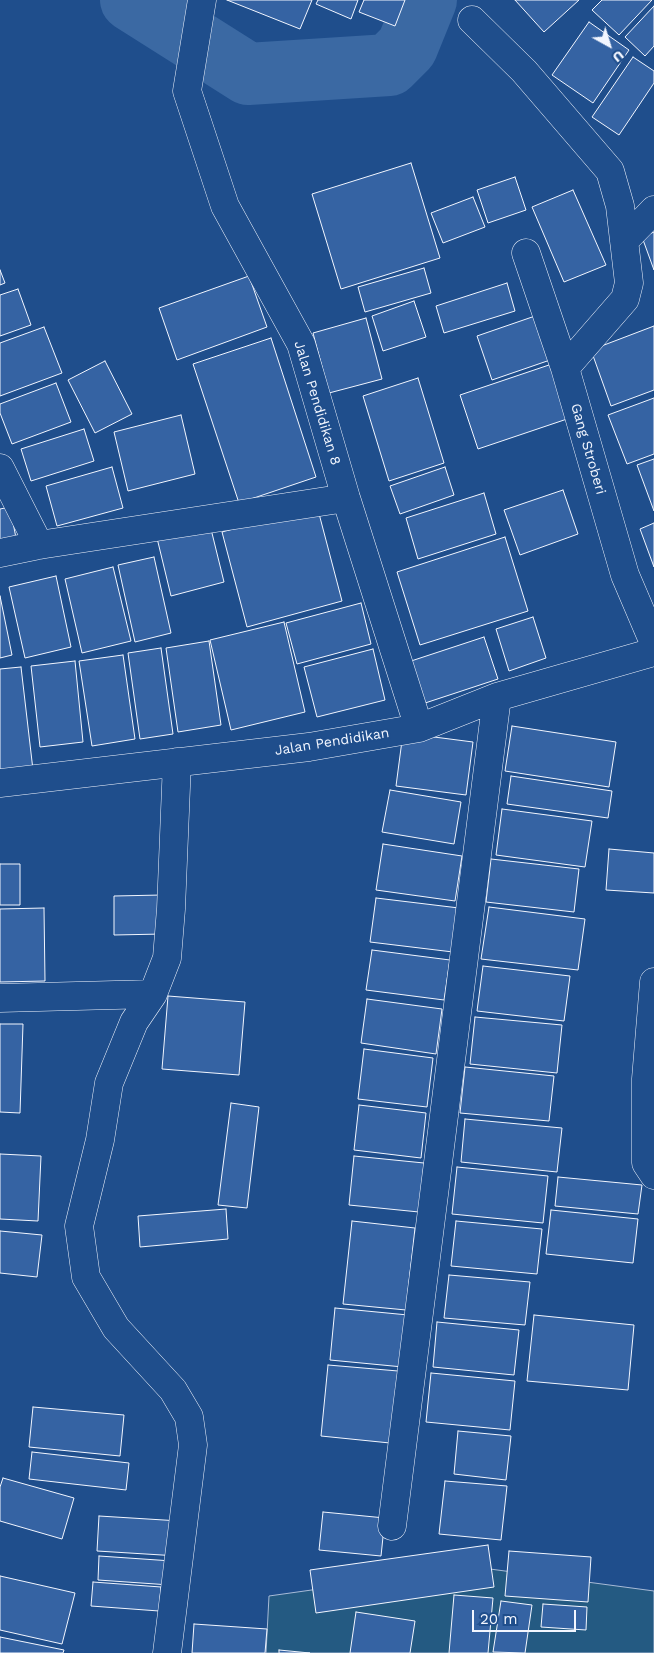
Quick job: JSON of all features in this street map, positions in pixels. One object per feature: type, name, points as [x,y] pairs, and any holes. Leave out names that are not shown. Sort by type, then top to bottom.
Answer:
[{"type":"street","name":"Jalan Pendidikan 8","points":[[201,2],[187,91],[225,206],[301,344],[346,498],[418,728]]},
{"type":"street","points":[[472,20],[524,70],[610,171],[620,206],[630,283],[625,299],[565,368]]},
{"type":"street","points":[[624,240],[654,210]]},
{"type":"street","name":"Gang Stroberi","points":[[526,253],[565,368],[625,574],[654,643]]},
{"type":"street","points":[[0,468],[39,544]]},
{"type":"street","points":[[0,553],[39,544],[346,498]]},
{"type":"street","name":"Jalan Pendidikan","points":[[0,783],[309,747],[418,728],[497,697],[654,652]]},
{"type":"street","points":[[392,1526],[497,697]]},
{"type":"street","points":[[167,1653],[193,1445],[189,1417],[173,1390],[116,1328],[91,1286],[86,1277],[79,1226],[100,1140],[109,1083],[134,1022],[153,994],[167,958],[177,762]]},
{"type":"street","points":[[654,982],[646,1079],[646,1163],[654,1175]]},
{"type":"street","points":[[0,998],[153,994]]},
{"type":"shaded area","points":[[475,1567],[654,1591],[654,1653],[266,1653],[269,1596]]},
{"type":"building","points":[[227,0],[312,0],[300,29]]},
{"type":"building","points":[[318,0],[358,0],[351,19],[316,4]]},
{"type":"building","points":[[364,0],[405,0],[395,26],[359,12]]},
{"type":"building","points":[[515,0],[579,0],[544,32]]},
{"type":"building","points":[[602,0],[652,0],[619,35],[592,10]]},
{"type":"building","points":[[654,6],[654,46],[645,56],[625,37]]},
{"type":"building","points":[[589,22],[629,50],[593,103],[552,75]]},
{"type":"building","points":[[633,57],[654,71],[654,83],[619,135],[592,117]]},
{"type":"building","points":[[411,163],[440,258],[341,289],[312,194]]},
{"type":"building","points":[[515,177],[526,210],[488,223],[477,190]]},
{"type":"building","points":[[573,190],[606,265],[564,282],[532,207]]},
{"type":"building","points":[[473,197],[485,227],[443,243],[431,213]]},
{"type":"building","points":[[654,232],[654,270],[642,237]]},
{"type":"building","points":[[424,268],[431,293],[365,312],[358,287]]},
{"type":"building","points":[[0,270],[5,283],[0,285]]},
{"type":"building","points":[[249,276],[267,327],[177,360],[159,308]]},
{"type":"building","points":[[507,283],[515,311],[444,333],[436,306]]},
{"type":"building","points":[[18,289],[31,325],[0,336],[0,295]]},
{"type":"building","points":[[414,301],[426,337],[383,351],[372,316]]},
{"type":"building","points":[[538,315],[553,359],[492,380],[477,336]]},
{"type":"building","points":[[366,318],[382,379],[329,393],[313,333]]},
{"type":"building","points":[[654,326],[654,390],[611,406],[591,350]]},
{"type":"building","points":[[44,327],[62,373],[0,396],[0,343]]},
{"type":"building","points":[[271,338],[316,477],[239,503],[193,364]]},
{"type":"building","points":[[105,361],[132,414],[95,433],[68,380]]},
{"type":"building","points":[[552,364],[570,418],[478,449],[460,395]]},
{"type":"building","points":[[418,378],[444,463],[389,481],[363,396]]},
{"type":"building","points":[[56,383],[71,422],[12,444],[0,413],[0,404]]},
{"type":"building","points":[[654,398],[654,454],[627,464],[608,415]]},
{"type":"building","points":[[181,415],[195,474],[128,491],[114,432]]},
{"type":"building","points":[[84,429],[94,461],[31,481],[21,449]]},
{"type":"building","points":[[654,459],[654,511],[637,465]]},
{"type":"building","points":[[112,467],[123,508],[57,526],[46,486]]},
{"type":"building","points":[[445,467],[454,495],[400,514],[390,486]]},
{"type":"building","points":[[563,490],[578,534],[520,555],[504,510]]},
{"type":"building","points":[[484,493],[496,534],[418,559],[406,518]]},
{"type":"building","points":[[317,506],[342,601],[247,627],[222,532]]},
{"type":"building","points":[[10,507],[16,538],[0,541],[0,509]]},
{"type":"building","points":[[654,523],[654,567],[640,529]]},
{"type":"building","points":[[210,525],[224,582],[171,596],[157,538]]},
{"type":"building","points":[[505,537],[528,611],[420,645],[397,572]]},
{"type":"building","points":[[154,557],[171,633],[135,642],[118,565]]},
{"type":"building","points":[[113,567],[131,641],[82,653],[65,579]]},
{"type":"building","points":[[56,576],[71,647],[25,658],[9,587]]},
{"type":"building","points":[[0,596],[12,655],[0,658]]},
{"type":"building","points":[[361,603],[371,644],[297,664],[286,623]]},
{"type":"building","points":[[533,617],[546,658],[509,671],[496,629]]},
{"type":"building","points":[[284,622],[305,712],[231,730],[210,640]]},
{"type":"building","points":[[484,637],[498,679],[413,707],[399,665]]},
{"type":"building","points":[[209,641],[221,725],[178,732],[166,648]]},
{"type":"building","points":[[161,648],[173,734],[140,739],[128,653]]},
{"type":"building","points":[[373,649],[385,700],[317,717],[304,667]]},
{"type":"building","points":[[123,655],[135,739],[92,746],[79,661]]},
{"type":"building","points":[[75,661],[83,742],[40,747],[31,666]]},
{"type":"building","points":[[21,667],[33,770],[0,773],[0,669]]},
{"type":"building","points":[[512,726],[616,742],[609,787],[505,771]]},
{"type":"building","points":[[403,733],[473,742],[466,795],[396,786]]},
{"type":"building","points":[[511,776],[612,791],[608,818],[507,804]]},
{"type":"building","points":[[390,790],[461,802],[454,844],[382,832]]},
{"type":"building","points":[[502,809],[592,821],[585,867],[496,855]]},
{"type":"building","points":[[383,844],[462,856],[455,901],[376,890]]},
{"type":"building","points":[[609,849],[654,853],[654,893],[606,890]]},
{"type":"building","points":[[491,859],[579,869],[574,912],[486,902]]},
{"type":"building","points":[[0,864],[20,864],[20,905],[0,905]]},
{"type":"building","points":[[162,895],[163,934],[114,935],[114,896]]},
{"type":"building","points":[[376,898],[459,908],[453,952],[370,942]]},
{"type":"building","points":[[489,907],[585,919],[578,970],[481,959]]},
{"type":"building","points":[[44,908],[45,981],[0,982],[0,909]]},
{"type":"building","points":[[372,950],[450,960],[444,1000],[366,990]]},
{"type":"building","points":[[483,966],[570,976],[564,1021],[477,1011]]},
{"type":"building","points":[[168,996],[245,1002],[239,1075],[162,1069]]},
{"type":"building","points":[[367,999],[442,1009],[436,1054],[361,1043]]},
{"type":"building","points":[[475,1017],[562,1025],[557,1073],[470,1064]]},
{"type":"building","points":[[0,1024],[23,1024],[20,1113],[0,1112]]},
{"type":"building","points":[[364,1049],[433,1058],[427,1107],[358,1099]]},
{"type":"building","points":[[465,1067],[554,1076],[549,1121],[460,1113]]},
{"type":"building","points":[[231,1103],[259,1107],[247,1208],[218,1205]]},
{"type":"building","points":[[359,1105],[426,1113],[421,1158],[354,1150]]},
{"type":"building","points":[[465,1119],[562,1128],[557,1172],[461,1162]]},
{"type":"building","points":[[0,1154],[41,1156],[38,1221],[0,1219]]},
{"type":"building","points":[[354,1156],[424,1163],[419,1212],[349,1205]]},
{"type":"building","points":[[457,1167],[548,1176],[543,1223],[452,1214]]},
{"type":"building","points":[[558,1177],[642,1185],[638,1214],[555,1206]]},
{"type":"building","points":[[226,1209],[228,1239],[140,1247],[138,1216]]},
{"type":"building","points":[[551,1210],[638,1219],[633,1263],[546,1254]]},
{"type":"building","points":[[352,1221],[415,1228],[406,1310],[343,1304]]},
{"type":"building","points":[[456,1221],[542,1229],[537,1274],[451,1266]]},
{"type":"building","points":[[0,1231],[42,1235],[37,1277],[0,1273]]},
{"type":"building","points":[[449,1275],[530,1282],[525,1325],[444,1318]]},
{"type":"building","points":[[335,1308],[408,1315],[403,1367],[330,1360]]},
{"type":"building","points":[[534,1315],[634,1325],[628,1390],[527,1381]]},
{"type":"building","points":[[437,1322],[519,1330],[514,1375],[433,1367]]},
{"type":"building","points":[[328,1365],[398,1371],[390,1443],[321,1436]]},
{"type":"building","points":[[431,1373],[515,1381],[510,1430],[426,1422]]},
{"type":"building","points":[[33,1407],[124,1415],[120,1456],[29,1447]]},
{"type":"building","points":[[458,1431],[511,1436],[506,1480],[454,1474]]},
{"type":"building","points":[[32,1452],[129,1463],[126,1490],[29,1479]]},
{"type":"building","points":[[3,1478],[74,1498],[62,1539],[0,1521],[0,1487]]},
{"type":"building","points":[[445,1481],[507,1486],[501,1540],[439,1534]]},
{"type":"building","points":[[323,1512],[385,1518],[381,1556],[319,1550]]},
{"type":"building","points":[[99,1516],[180,1521],[178,1556],[97,1551]]},
{"type":"building","points":[[488,1545],[494,1587],[316,1613],[310,1570]]},
{"type":"building","points":[[509,1551],[591,1557],[588,1602],[505,1596]]},
{"type":"building","points":[[99,1556],[172,1561],[170,1585],[98,1580]]},
{"type":"building","points":[[0,1576],[75,1593],[62,1644],[0,1630]]},
{"type":"building","points":[[93,1582],[161,1587],[159,1611],[91,1606]]},
{"type":"building","points":[[454,1595],[493,1598],[488,1653],[449,1653]]},
{"type":"building","points":[[501,1601],[532,1605],[525,1653],[493,1652]]},
{"type":"building","points":[[543,1604],[587,1607],[586,1630],[541,1627]]},
{"type":"building","points":[[356,1612],[415,1621],[410,1653],[350,1653]]},
{"type":"building","points":[[194,1624],[267,1629],[265,1653],[192,1653]]},
{"type":"building","points":[[0,1637],[64,1650],[63,1653],[0,1653]]},
{"type":"building","points":[[279,1650],[310,1653],[279,1653]]},
{"type":"waterway","points":[[131,0],[248,74],[389,65],[407,47],[426,0]]}]
